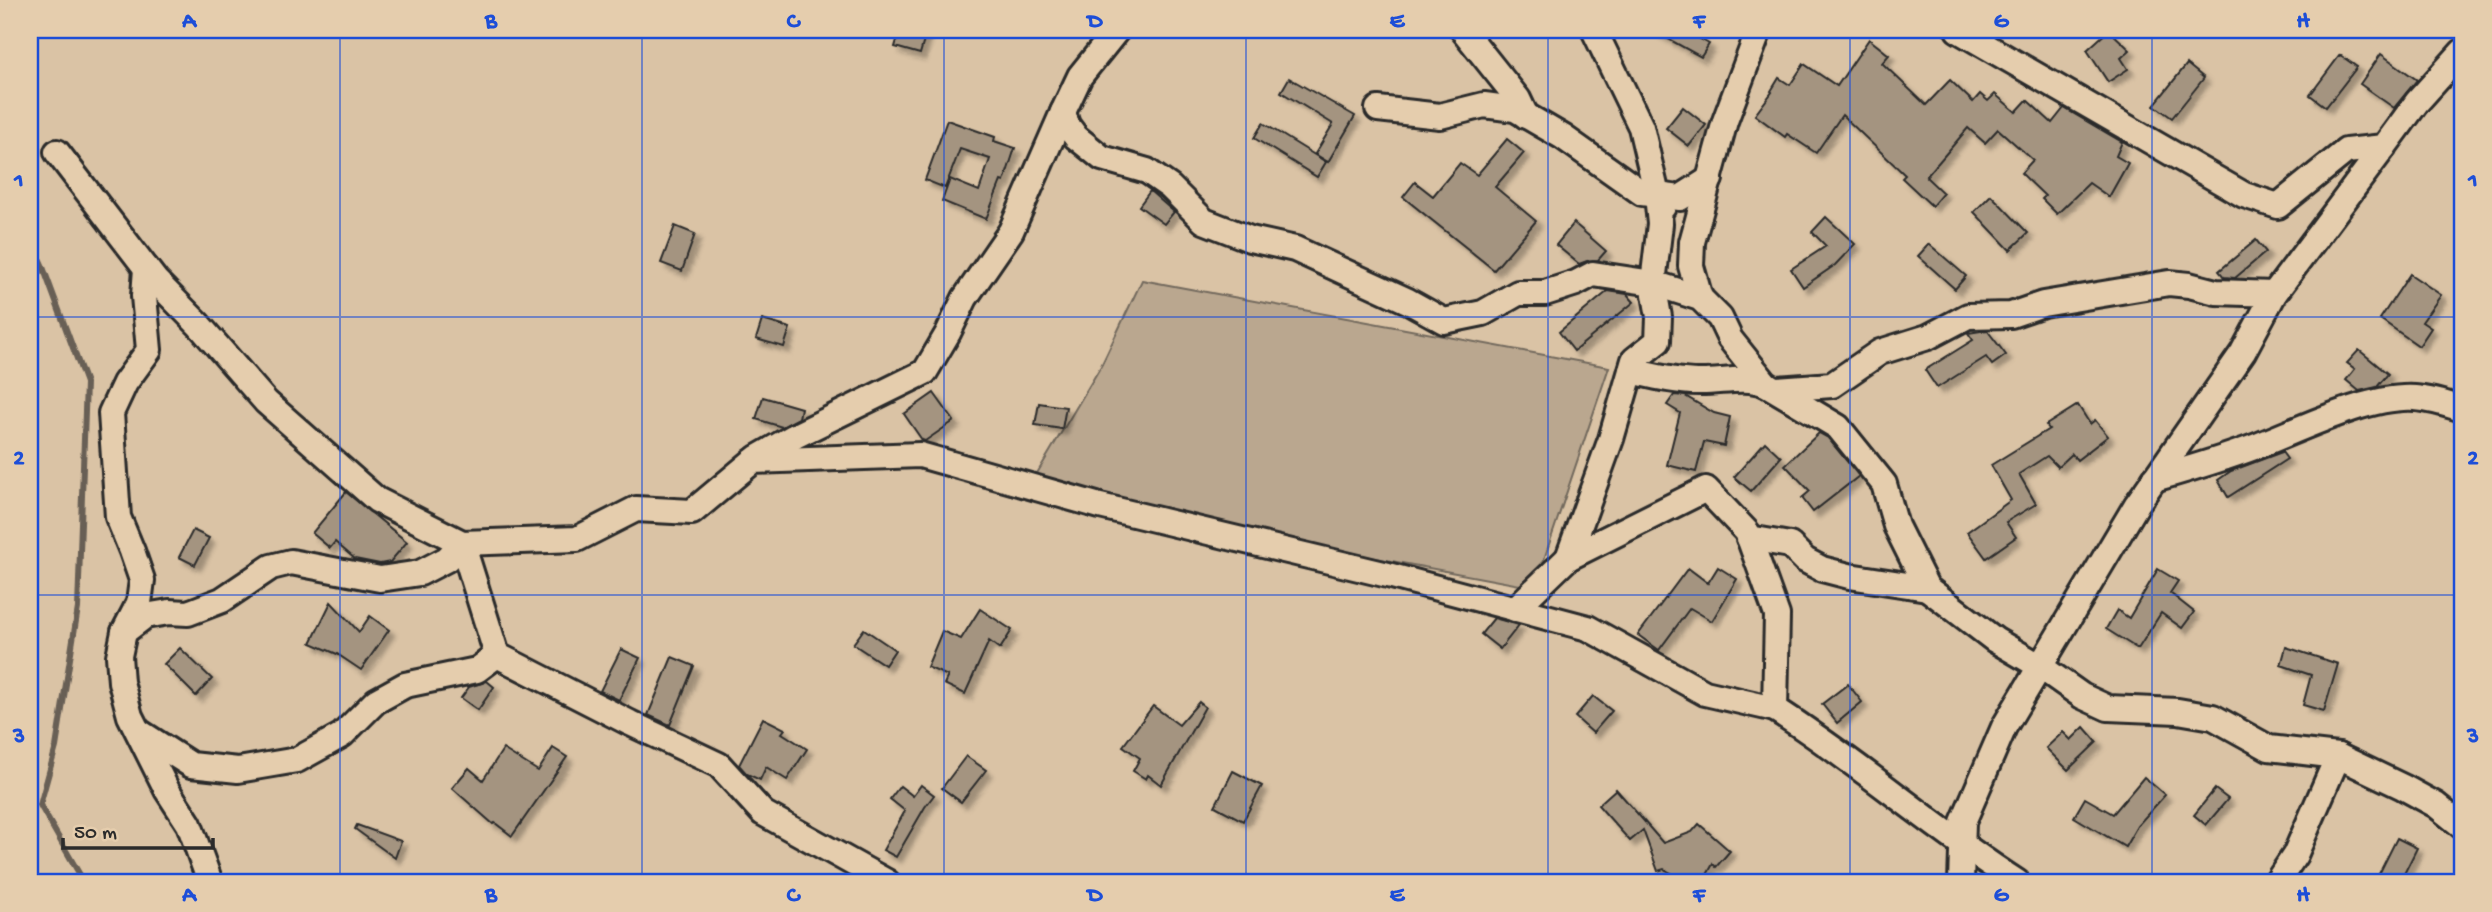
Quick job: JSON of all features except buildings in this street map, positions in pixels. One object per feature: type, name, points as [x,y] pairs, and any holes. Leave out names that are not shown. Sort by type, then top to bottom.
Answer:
[{"type":"street","points":[[57,152],[146,268],[266,402],[377,500],[462,543],[577,539],[636,509],[692,512],[753,461],[795,436],[925,372],[948,334],[965,298],[1010,231],[1080,76],[1117,30]]},
{"type":"street","points":[[1462,30],[1518,100],[1526,116]]},
{"type":"street","points":[[1568,558],[1611,439],[1634,360],[1658,341],[1659,317],[1653,283],[1660,224],[1657,195],[1641,127],[1594,30]]},
{"type":"street","points":[[1691,266],[1692,242],[1725,121],[1759,30]]},
{"type":"street","points":[[1958,30],[2244,195],[2278,206],[2346,151],[2384,147]]},
{"type":"street","points":[[1961,882],[1963,822],[2004,727],[2137,503],[2243,352],[2274,294],[2417,102],[2462,52]]},
{"type":"street","points":[[1378,109],[1440,116],[1484,105],[1516,109],[1563,137],[1642,193],[1680,198],[1708,181]]},
{"type":"street","points":[[1063,112],[1067,125],[1076,137],[1102,158],[1147,171],[1170,187],[1204,221],[1250,239],[1295,249],[1408,301],[1444,321],[1483,313],[1518,293],[1545,293],[1576,283],[1593,274],[1653,283],[1700,298],[1720,318],[1731,339],[1771,387]]},
{"type":"street","points":[[1657,251],[1708,181]]},
{"type":"street","points":[[1657,195],[1691,266],[1700,298]]},
{"type":"street","points":[[146,268],[144,296],[149,350],[125,383],[111,413],[118,517],[142,580],[139,603],[124,632],[119,656],[121,682],[130,716],[167,790],[189,824],[210,882]]},
{"type":"street","points":[[1771,387],[1832,385],[1880,352],[1928,337],[1968,316],[2011,314],[2043,304],[2169,283],[2216,292],[2274,294]]},
{"type":"street","points":[[1631,370],[1682,381],[1754,381],[1771,387],[1838,427],[1884,484],[1896,526],[1927,588],[1995,640],[2041,667],[2082,696],[2108,708],[2178,711],[2213,717],[2269,748],[2338,756],[2436,805],[2462,825]]},
{"type":"street","points":[[2154,479],[2201,466],[2331,415],[2377,402],[2414,398],[2441,402],[2462,409]]},
{"type":"street","points":[[753,461],[920,455],[1100,506],[1388,575],[1588,628],[1704,693],[1775,709],[1881,782],[2017,882]]},
{"type":"street","points":[[1515,609],[1568,558],[1706,489],[1747,532],[1777,615],[1775,709]]},
{"type":"street","points":[[1749,538],[1790,545],[1805,560],[1822,569],[1927,588]]},
{"type":"street","points":[[124,632],[145,616],[169,612],[188,613],[222,600],[271,567],[292,562],[380,579],[420,573],[447,559],[462,543]]},
{"type":"street","points":[[462,543],[497,655],[719,765],[763,813],[887,882]]},
{"type":"street","points":[[137,731],[191,765],[238,770],[297,760],[342,735],[376,701],[405,685],[477,670],[497,655]]},
{"type":"street","points":[[2277,882],[2295,855],[2338,756]]},
{"type":"shaded area","points":[[1142,280],[1609,367],[1539,574],[1525,586],[1338,551],[1033,480],[1101,366]]},
{"type":"waterway","points":[[30,238],[86,383],[78,608],[56,747],[40,805],[84,882]]}]
